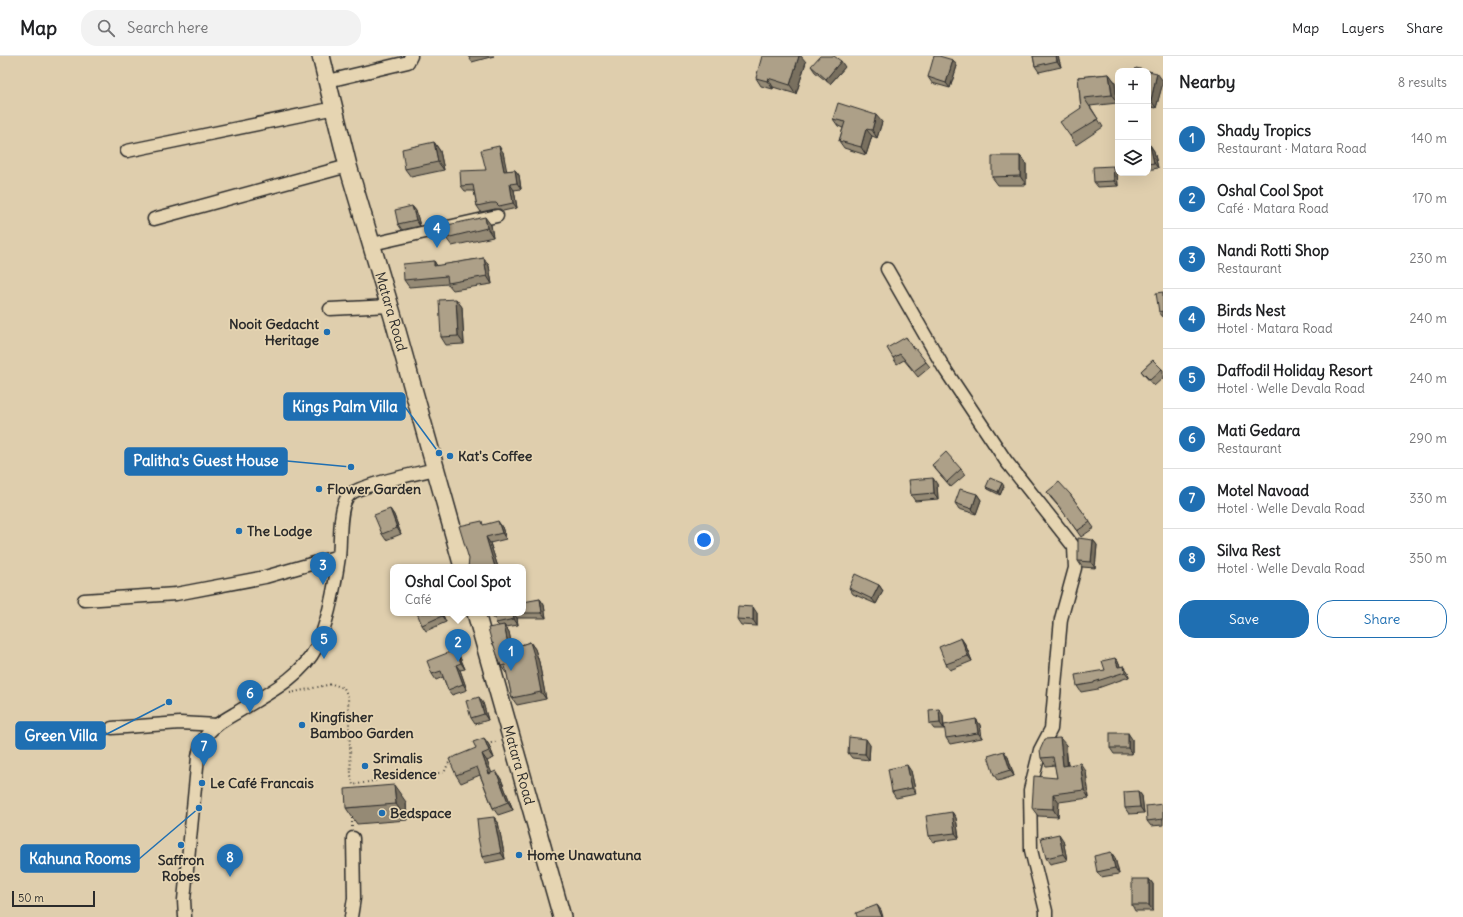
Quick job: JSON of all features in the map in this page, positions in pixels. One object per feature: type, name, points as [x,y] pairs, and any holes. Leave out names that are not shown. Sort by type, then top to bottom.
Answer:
[{"type":"highway","name":"Matara Road","points":[[321,56],[335,108],[348,166],[390,306],[462,564]]},
{"type":"highway","name":"Matara Road","points":[[477,616],[562,917]]},
{"type":"street","points":[[328,81],[408,62],[411,56]]},
{"type":"street","points":[[127,151],[335,108]]},
{"type":"street","points":[[154,218],[348,166]]},
{"type":"street","points":[[372,244],[497,216]]},
{"type":"street","points":[[887,269],[944,368],[1006,461],[1074,547],[1075,568],[1061,619],[1051,729],[1040,750],[1030,790],[1031,850],[1046,911],[1046,917]]},
{"type":"street","points":[[330,309],[390,306]]},
{"type":"street","points":[[185,917],[184,900],[198,757],[203,740],[217,725],[284,683],[305,664],[316,648],[329,610],[339,556],[344,505],[348,496],[355,490],[436,469]]},
{"type":"street","points":[[84,600],[176,594],[266,577],[339,556]]},
{"type":"street","points":[[112,728],[180,723],[217,725]]},
{"type":"street","points":[[351,917],[354,898],[353,838]]},
{"type":"path","points":[[289,693],[332,684],[344,688],[348,697],[351,775],[353,785],[416,773],[444,773],[448,764],[452,760]]},
{"type":"path","points":[[484,746],[511,736]]},
{"type":"path","points":[[352,808],[353,838]]},
{"type":"building","points":[[762,56],[799,56],[790,85],[768,78],[767,81],[756,78]]},
{"type":"building","points":[[820,56],[834,56],[841,61],[826,79],[811,66]]},
{"type":"building","points":[[934,56],[953,60],[946,83],[928,77]]},
{"type":"building","points":[[1033,56],[1056,56],[1057,61],[1035,66]]},
{"type":"building","points":[[1151,72],[1157,73],[1151,100]]},
{"type":"building","points":[[1109,74],[1112,95],[1084,98],[1098,119],[1070,136],[1060,122],[1081,108],[1078,77]]},
{"type":"building","points":[[838,103],[876,115],[872,130],[866,129],[861,147],[839,141],[845,122],[833,119]]},
{"type":"building","points":[[434,142],[438,162],[405,169],[402,149]]},
{"type":"building","points":[[499,146],[504,171],[515,170],[517,183],[510,184],[513,203],[499,206],[496,203],[491,203],[477,206],[473,185],[461,186],[460,171],[486,170],[481,150]]},
{"type":"building","points":[[1151,150],[1154,163],[1151,164]]},
{"type":"building","points":[[992,156],[1020,156],[1020,176],[992,177]]},
{"type":"building","points":[[1113,166],[1114,181],[1094,182],[1093,167]]},
{"type":"building","points":[[412,206],[416,220],[398,224],[395,210]]},
{"type":"building","points":[[485,217],[487,228],[446,238],[443,226]]},
{"type":"building","points":[[484,258],[487,276],[448,283],[447,276],[404,280],[403,264],[434,261],[434,266]]},
{"type":"building","points":[[1163,292],[1163,311],[1159,312],[1156,293]]},
{"type":"building","points":[[456,299],[458,336],[441,337],[439,300]]},
{"type":"building","points":[[906,337],[913,349],[915,348],[926,362],[914,371],[900,354],[893,358],[887,348]]},
{"type":"building","points":[[1153,360],[1162,369],[1150,380],[1141,371]]},
{"type":"building","points":[[946,452],[961,469],[947,482],[932,465]]},
{"type":"building","points":[[933,478],[934,493],[911,495],[909,480]]},
{"type":"building","points":[[990,478],[1002,483],[998,492],[986,487]]},
{"type":"building","points":[[1059,482],[1070,494],[1090,522],[1077,531],[1047,492]]},
{"type":"building","points":[[960,489],[977,494],[972,509],[955,503]]},
{"type":"building","points":[[390,509],[397,528],[382,534],[374,515]]},
{"type":"building","points":[[482,521],[483,525],[498,521],[502,533],[486,537],[494,564],[468,564],[469,559],[459,526]]},
{"type":"building","points":[[1078,538],[1093,540],[1091,562],[1078,561]]},
{"type":"building","points":[[855,574],[879,585],[872,599],[849,588]]},
{"type":"building","points":[[540,599],[542,613],[526,613],[526,601]]},
{"type":"building","points":[[738,606],[753,607],[753,620],[737,619]]},
{"type":"building","points":[[418,616],[442,616],[422,625]]},
{"type":"building","points":[[495,616],[514,616],[514,619],[496,623]]},
{"type":"building","points":[[504,625],[509,649],[530,642],[541,692],[512,698],[505,665],[501,666],[488,628]]},
{"type":"building","points":[[961,638],[968,656],[946,664],[939,647]]},
{"type":"building","points":[[455,650],[461,663],[456,665],[463,684],[448,690],[441,671],[432,674],[427,661]]},
{"type":"building","points":[[1115,658],[1118,667],[1124,666],[1125,672],[1094,683],[1077,686],[1075,675],[1105,670],[1102,661]]},
{"type":"building","points":[[479,697],[484,714],[471,718],[466,701]]},
{"type":"building","points":[[939,709],[940,723],[930,724],[929,710]]},
{"type":"building","points":[[976,719],[978,733],[946,738],[944,725]]},
{"type":"building","points":[[1110,733],[1128,733],[1128,748],[1110,748]]},
{"type":"building","points":[[849,737],[866,739],[865,754],[848,753]]},
{"type":"building","points":[[484,738],[489,751],[482,754],[489,774],[496,771],[508,802],[493,808],[477,767],[456,775],[449,759],[476,748],[473,742]]},
{"type":"building","points":[[1060,738],[1063,766],[1080,763],[1084,790],[1053,794],[1053,809],[1032,808],[1034,776],[1057,778],[1053,757],[1041,758],[1040,750],[1045,739]]},
{"type":"building","points":[[1004,751],[1010,770],[994,775],[988,756]]},
{"type":"building","points":[[907,765],[912,788],[892,792],[888,769]]},
{"type":"building","points":[[394,785],[396,804],[346,808],[345,789]]},
{"type":"building","points":[[1138,791],[1140,807],[1125,808],[1124,792]]},
{"type":"building","points":[[1163,804],[1163,819],[1147,821],[1146,806]]},
{"type":"building","points":[[952,812],[955,833],[929,836],[926,816]]},
{"type":"building","points":[[494,817],[501,853],[482,857],[478,838],[477,819]]},
{"type":"building","points":[[1059,834],[1063,854],[1046,858],[1041,838]]},
{"type":"building","points":[[1111,852],[1115,868],[1097,872],[1094,856]]},
{"type":"building","points":[[1132,879],[1149,879],[1149,905],[1132,905]]},
{"type":"building","points":[[877,905],[882,917],[857,917],[856,913]]},
{"type":"place","name":"Birds Nest","points":[[437,248]]},
{"type":"place","name":"Nooit Gedacht Heritage","points":[[327,332]]},
{"type":"place","name":"Kings Palm Villa","points":[[439,453]]},
{"type":"place","name":"Kat's Coffee","points":[[450,456]]},
{"type":"place","name":"Palitha's Guest House","points":[[351,467]]},
{"type":"place","name":"Flower Garden","points":[[319,489]]},
{"type":"place","name":"The Lodge","points":[[239,531]]},
{"type":"place","name":"Nandi Rotti Shop","points":[[323,585]]},
{"type":"place","name":"Daffodil Holiday Resort","points":[[324,659]]},
{"type":"place","name":"Oshal Cool Spot","points":[[458,662]]},
{"type":"place","name":"Shady Tropics","points":[[511,671]]},
{"type":"place","name":"Green Villa","points":[[169,702]]},
{"type":"place","name":"Mati Gedara","points":[[250,713]]},
{"type":"place","name":"Kingfisher Bamboo Garden","points":[[302,725]]},
{"type":"place","name":"Motel Navoad","points":[[204,766]]},
{"type":"place","name":"Srimalis Residence","points":[[365,766]]},
{"type":"place","name":"Le Café Francais","points":[[202,783]]},
{"type":"place","name":"Kahuna Rooms","points":[[199,808]]},
{"type":"place","name":"Bedspace","points":[[382,813]]},
{"type":"place","name":"Saffron Robes","points":[[181,845]]},
{"type":"place","name":"Home Unawatuna","points":[[519,855]]},
{"type":"place","name":"Silva Rest","points":[[230,877]]}]
